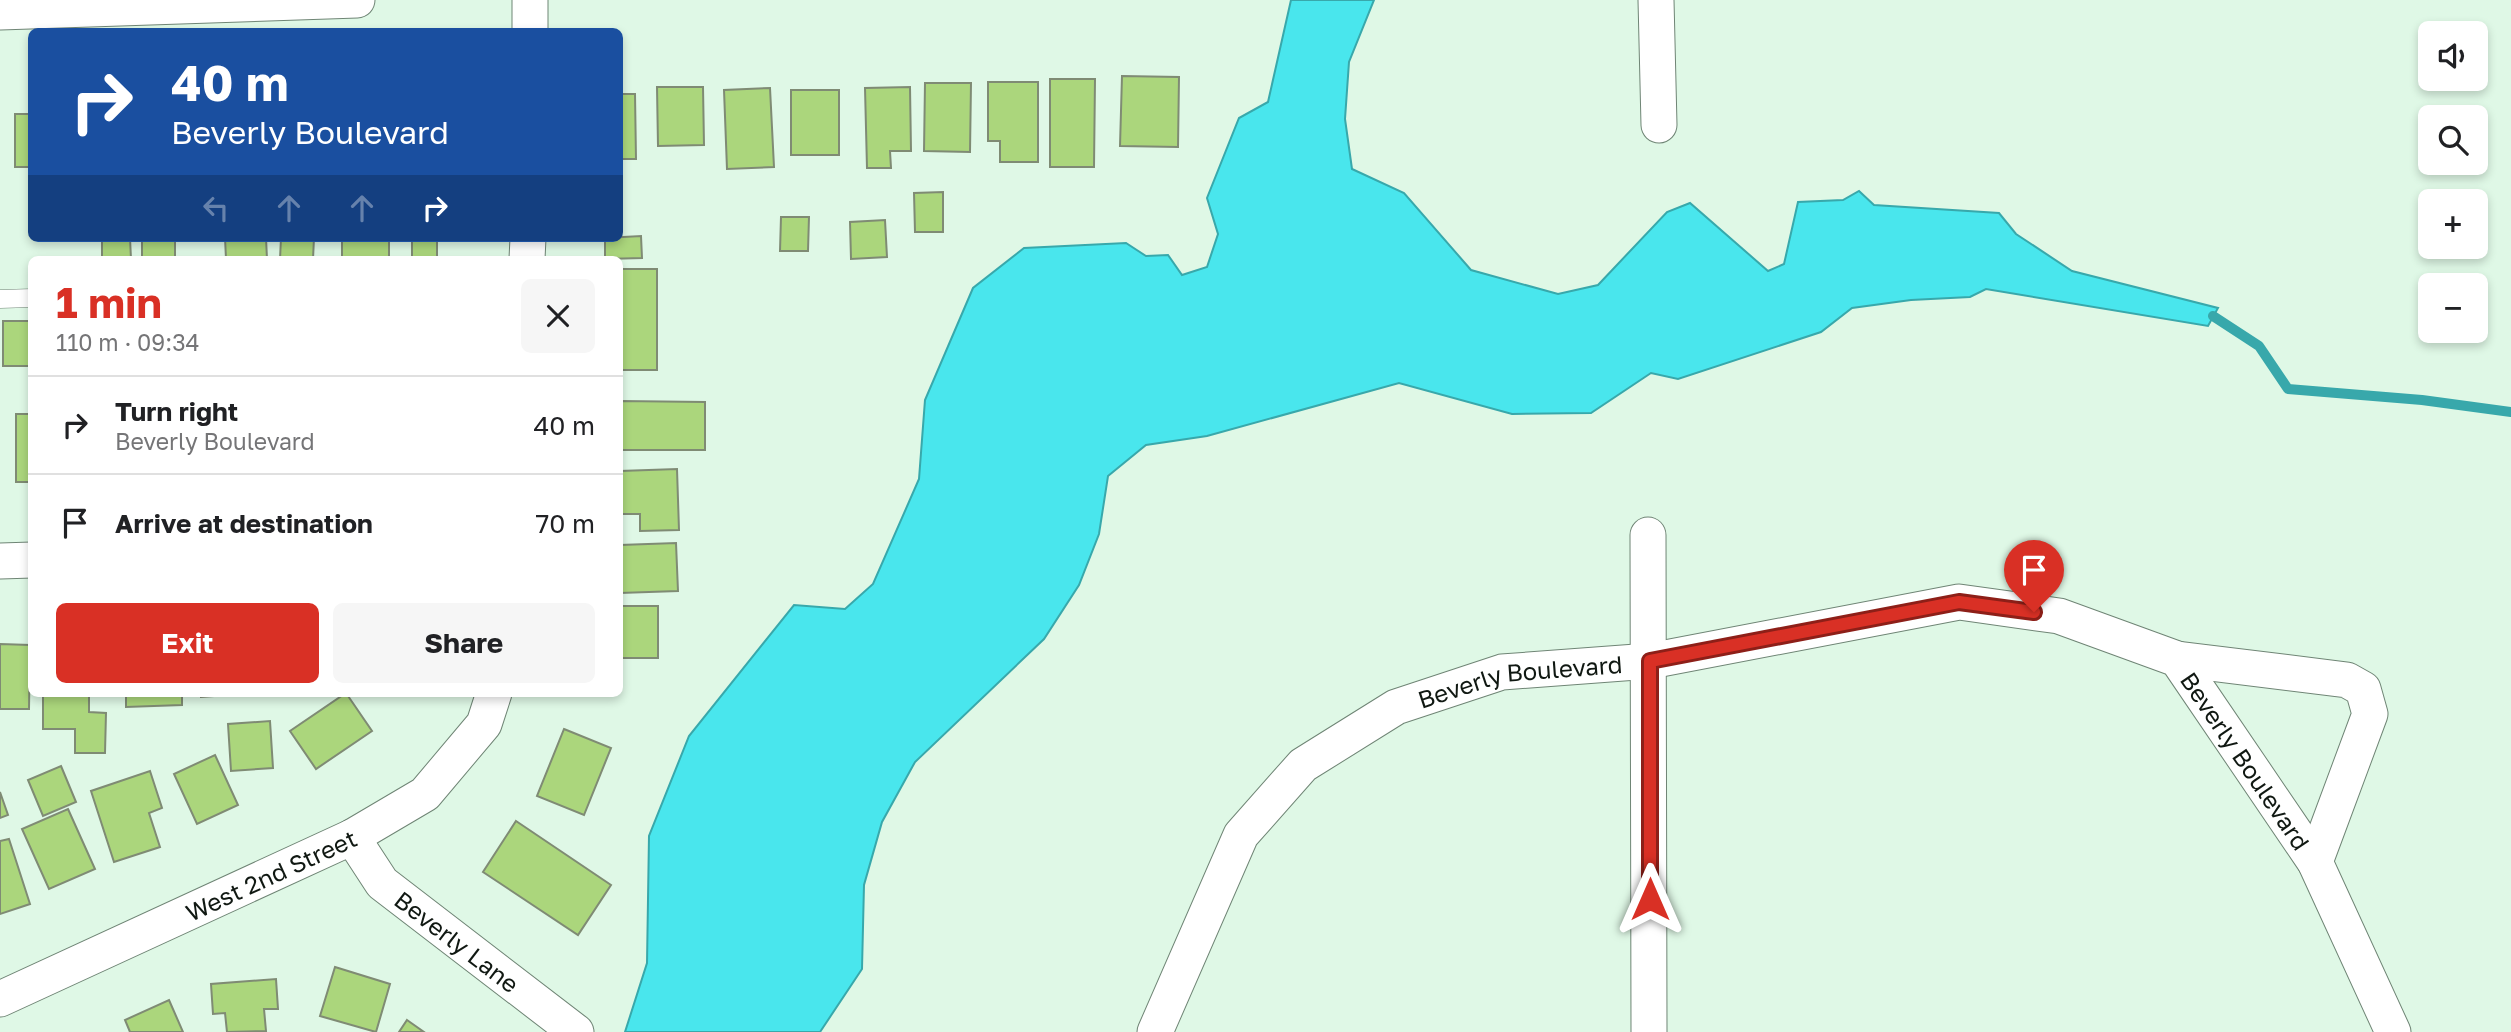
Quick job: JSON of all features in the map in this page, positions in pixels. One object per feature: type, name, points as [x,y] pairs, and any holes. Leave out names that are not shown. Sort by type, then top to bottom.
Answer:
[{"type":"street","points":[[0,12],[358,0]]},
{"type":"street","points":[[530,0],[530,28]]},
{"type":"street","points":[[1656,0],[1659,125]]},
{"type":"street","points":[[1648,535],[1650,1032]]},
{"type":"street","points":[[0,561],[28,560]]},
{"type":"street","name":"Beverly Boulevard","points":[[1155,1032],[1241,835],[1303,765],[1396,707],[1502,672],[1650,661],[1959,602],[2059,616],[2177,659],[2347,680],[2363,689],[2370,714],[2315,862]]},
{"type":"street","name":"Beverly Boulevard","points":[[2177,659],[2315,862],[2393,1032]]},
{"type":"street","name":"West 2nd Street","points":[[0,999],[352,837],[425,794],[484,724],[493,697]]},
{"type":"street","name":"Beverly Lane","points":[[352,837],[383,883],[576,1032]]},
{"type":"lane","points":[[0,299],[28,298]]},
{"type":"water","points":[[1291,0],[1374,0],[1349,62],[1345,119],[1352,169],[1404,193],[1471,270],[1558,294],[1598,285],[1667,212],[1690,203],[1768,271],[1784,264],[1798,202],[1843,200],[1859,191],[1874,205],[1999,213],[2016,234],[2072,271],[2218,308],[2208,326],[1986,289],[1970,297],[1911,300],[1852,308],[1821,332],[1678,379],[1651,373],[1591,413],[1512,414],[1399,383],[1207,436],[1146,445],[1108,476],[1099,534],[1079,585],[1044,639],[915,762],[882,822],[864,885],[862,969],[820,1032],[625,1032],[647,963],[649,836],[689,736],[794,605],[845,609],[873,584],[919,479],[925,400],[973,288],[1024,248],[1126,243],[1146,256],[1168,255],[1182,275],[1207,267],[1218,234],[1207,198],[1239,118],[1268,102]]},
{"type":"building","points":[[1122,76],[1179,77],[1178,147],[1120,146]]},
{"type":"building","points":[[1050,79],[1095,79],[1094,167],[1050,167]]},
{"type":"building","points":[[988,82],[1038,82],[1038,162],[1000,162],[1000,141],[988,141]]},
{"type":"building","points":[[925,83],[971,83],[970,152],[924,151]]},
{"type":"building","points":[[657,87],[703,87],[704,145],[658,146]]},
{"type":"building","points":[[910,87],[911,151],[890,151],[891,168],[867,168],[865,88]]},
{"type":"building","points":[[770,88],[774,167],[727,169],[724,90]]},
{"type":"building","points":[[791,90],[839,90],[839,155],[791,155]]},
{"type":"building","points":[[623,94],[635,94],[636,159],[623,159]]},
{"type":"building","points":[[15,114],[28,114],[28,167],[15,167]]},
{"type":"building","points":[[943,192],[943,232],[915,232],[914,193]]},
{"type":"building","points":[[781,217],[809,217],[808,251],[780,251]]},
{"type":"building","points":[[885,220],[887,257],[851,259],[850,222]]},
{"type":"building","points":[[641,236],[642,258],[605,256],[605,242],[623,242],[623,237]]},
{"type":"building","points":[[102,242],[130,242],[131,256],[102,256]]},
{"type":"building","points":[[142,242],[175,242],[175,256],[142,256]]},
{"type":"building","points":[[225,242],[266,242],[267,256],[226,256]]},
{"type":"building","points":[[281,242],[314,242],[313,256],[280,256]]},
{"type":"building","points":[[342,242],[389,242],[389,256],[342,256]]},
{"type":"building","points":[[412,242],[437,242],[437,256],[412,256]]},
{"type":"building","points":[[623,269],[657,269],[657,370],[623,370]]},
{"type":"building","points":[[3,321],[28,321],[28,366],[3,366]]},
{"type":"building","points":[[623,401],[705,402],[705,450],[623,450]]},
{"type":"building","points":[[16,414],[28,414],[28,482],[16,482]]},
{"type":"building","points":[[677,469],[679,530],[640,531],[640,514],[623,514],[623,471]]},
{"type":"building","points":[[676,543],[678,591],[623,593],[623,545]]},
{"type":"building","points":[[623,606],[658,606],[658,658],[623,658]]},
{"type":"building","points":[[0,644],[28,645],[29,709],[0,709]]},
{"type":"building","points":[[43,697],[89,697],[89,712],[106,713],[105,753],[75,753],[75,729],[43,729]]},
{"type":"building","points":[[126,697],[182,697],[182,705],[126,707]]},
{"type":"building","points":[[340,697],[349,697],[372,731],[316,769],[290,731]]},
{"type":"building","points":[[270,721],[273,768],[231,771],[228,724]]},
{"type":"building","points":[[564,729],[611,748],[584,815],[537,796]]},
{"type":"building","points":[[215,755],[238,805],[197,824],[174,774]]},
{"type":"building","points":[[61,766],[76,802],[43,816],[28,780]]},
{"type":"building","points":[[150,771],[162,808],[149,813],[160,847],[114,862],[91,791]]},
{"type":"building","points":[[0,792],[8,815],[0,818]]},
{"type":"building","points":[[68,809],[95,869],[49,889],[22,829]]},
{"type":"building","points":[[516,821],[611,885],[578,935],[483,872]]},
{"type":"building","points":[[9,839],[30,904],[0,914],[0,841]]},
{"type":"building","points":[[335,967],[390,984],[376,1032],[320,1016]]},
{"type":"building","points":[[276,979],[278,1009],[264,1009],[266,1031],[227,1032],[225,1013],[213,1014],[211,984]]},
{"type":"building","points":[[169,1000],[183,1032],[130,1032],[125,1020]]},
{"type":"building","points":[[407,1020],[424,1032],[399,1032]]},
{"type":"waterway","points":[[2213,316],[2259,346],[2288,389],[2422,400],[2511,412]]},
{"type":"route","points":[[1650,899],[1650,661],[1959,602],[2034,612]]}]
